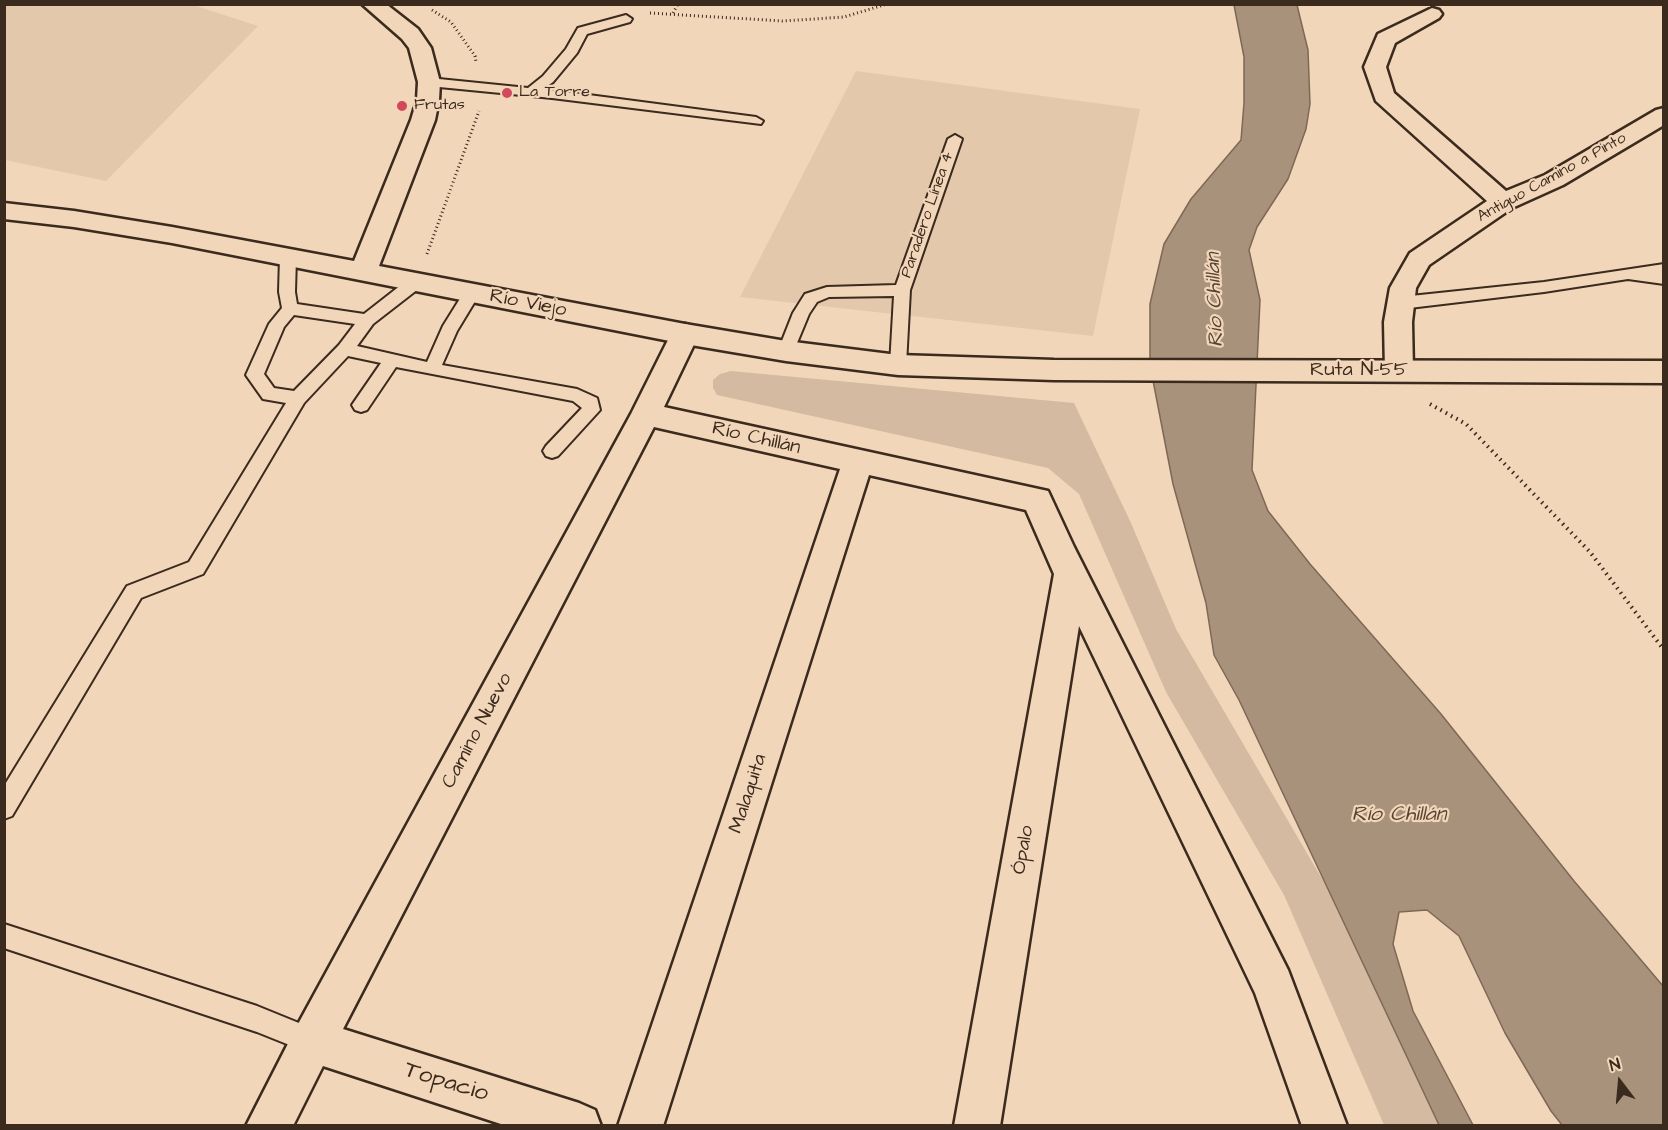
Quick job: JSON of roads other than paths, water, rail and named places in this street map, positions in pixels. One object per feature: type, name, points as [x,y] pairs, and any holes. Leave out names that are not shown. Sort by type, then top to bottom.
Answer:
[{"type":"street","points":[[363,272],[423,120],[428,100],[429,82],[420,48],[410,34],[375,5]]},
{"type":"street","points":[[1432,14],[1386,39],[1375,67],[1384,96],[1503,202]]},
{"type":"street","name":"Antiguo Camino a Pinto","points":[[1399,371],[1398,322],[1403,288],[1419,259],[1503,202],[1554,180],[1664,115]]},
{"type":"street","name":"Río Viejo","points":[[4,211],[84,221],[288,257],[685,334],[786,351],[898,365],[1054,370]]},
{"type":"street","name":"Camino Nuevo","points":[[268,1125],[646,414],[685,334]]},
{"type":"street","name":"Ruta N-55","points":[[1054,370],[1664,372]]},
{"type":"street","name":"Río Chillán","points":[[646,414],[1037,500],[1272,985],[1325,1125]]},
{"type":"street","name":"Malaquita","points":[[640,1125],[858,462]]},
{"type":"street","name":"Ópalo","points":[[977,1125],[1071,574]]},
{"type":"street","name":"Topacio","points":[[312,1041],[579,1125]]},
{"type":"lane","points":[[531,92],[548,79],[572,50],[582,31],[626,19]]},
{"type":"lane","points":[[429,82],[531,92],[756,121]]},
{"type":"lane","name":"Paradero Línea 4","points":[[898,365],[902,290],[955,139]]},
{"type":"lane","points":[[288,257],[290,309],[277,324],[255,375],[269,394],[298,398]]},
{"type":"lane","points":[[1401,303],[1544,287],[1664,268]]},
{"type":"lane","points":[[1628,274],[1664,279]]},
{"type":"lane","points":[[4,808],[134,592],[196,568],[298,398],[345,349],[367,320],[416,282]]},
{"type":"lane","name":"Paradero Línea 4","points":[[786,351],[801,313],[811,298],[827,292],[902,290]]},
{"type":"lane","points":[[432,369],[449,330],[472,293]]},
{"type":"lane","points":[[290,309],[367,320]]},
{"type":"lane","points":[[345,349],[432,369],[577,395],[591,403],[591,410],[568,437],[552,451]]},
{"type":"lane","points":[[362,405],[392,360]]},
{"type":"lane","points":[[4,936],[257,1019],[312,1041]]},
{"type":"water","name":"Río Chillán","points":[[1234,5],[1297,5],[1308,50],[1310,104],[1306,129],[1288,179],[1257,227],[1249,250],[1260,300],[1252,470],[1268,511],[1310,564],[1441,714],[1574,881],[1663,986],[1663,1125],[1562,1125],[1551,1111],[1505,1033],[1459,936],[1427,910],[1399,912],[1393,944],[1413,1011],[1473,1125],[1439,1125],[1239,700],[1214,655],[1206,603],[1173,484],[1150,365],[1150,304],[1164,244],[1191,199],[1241,140],[1244,57]]},
{"type":"place","name":"La Torre","points":[[507,93]]},
{"type":"place","name":"Frutas","points":[[402,106]]}]
